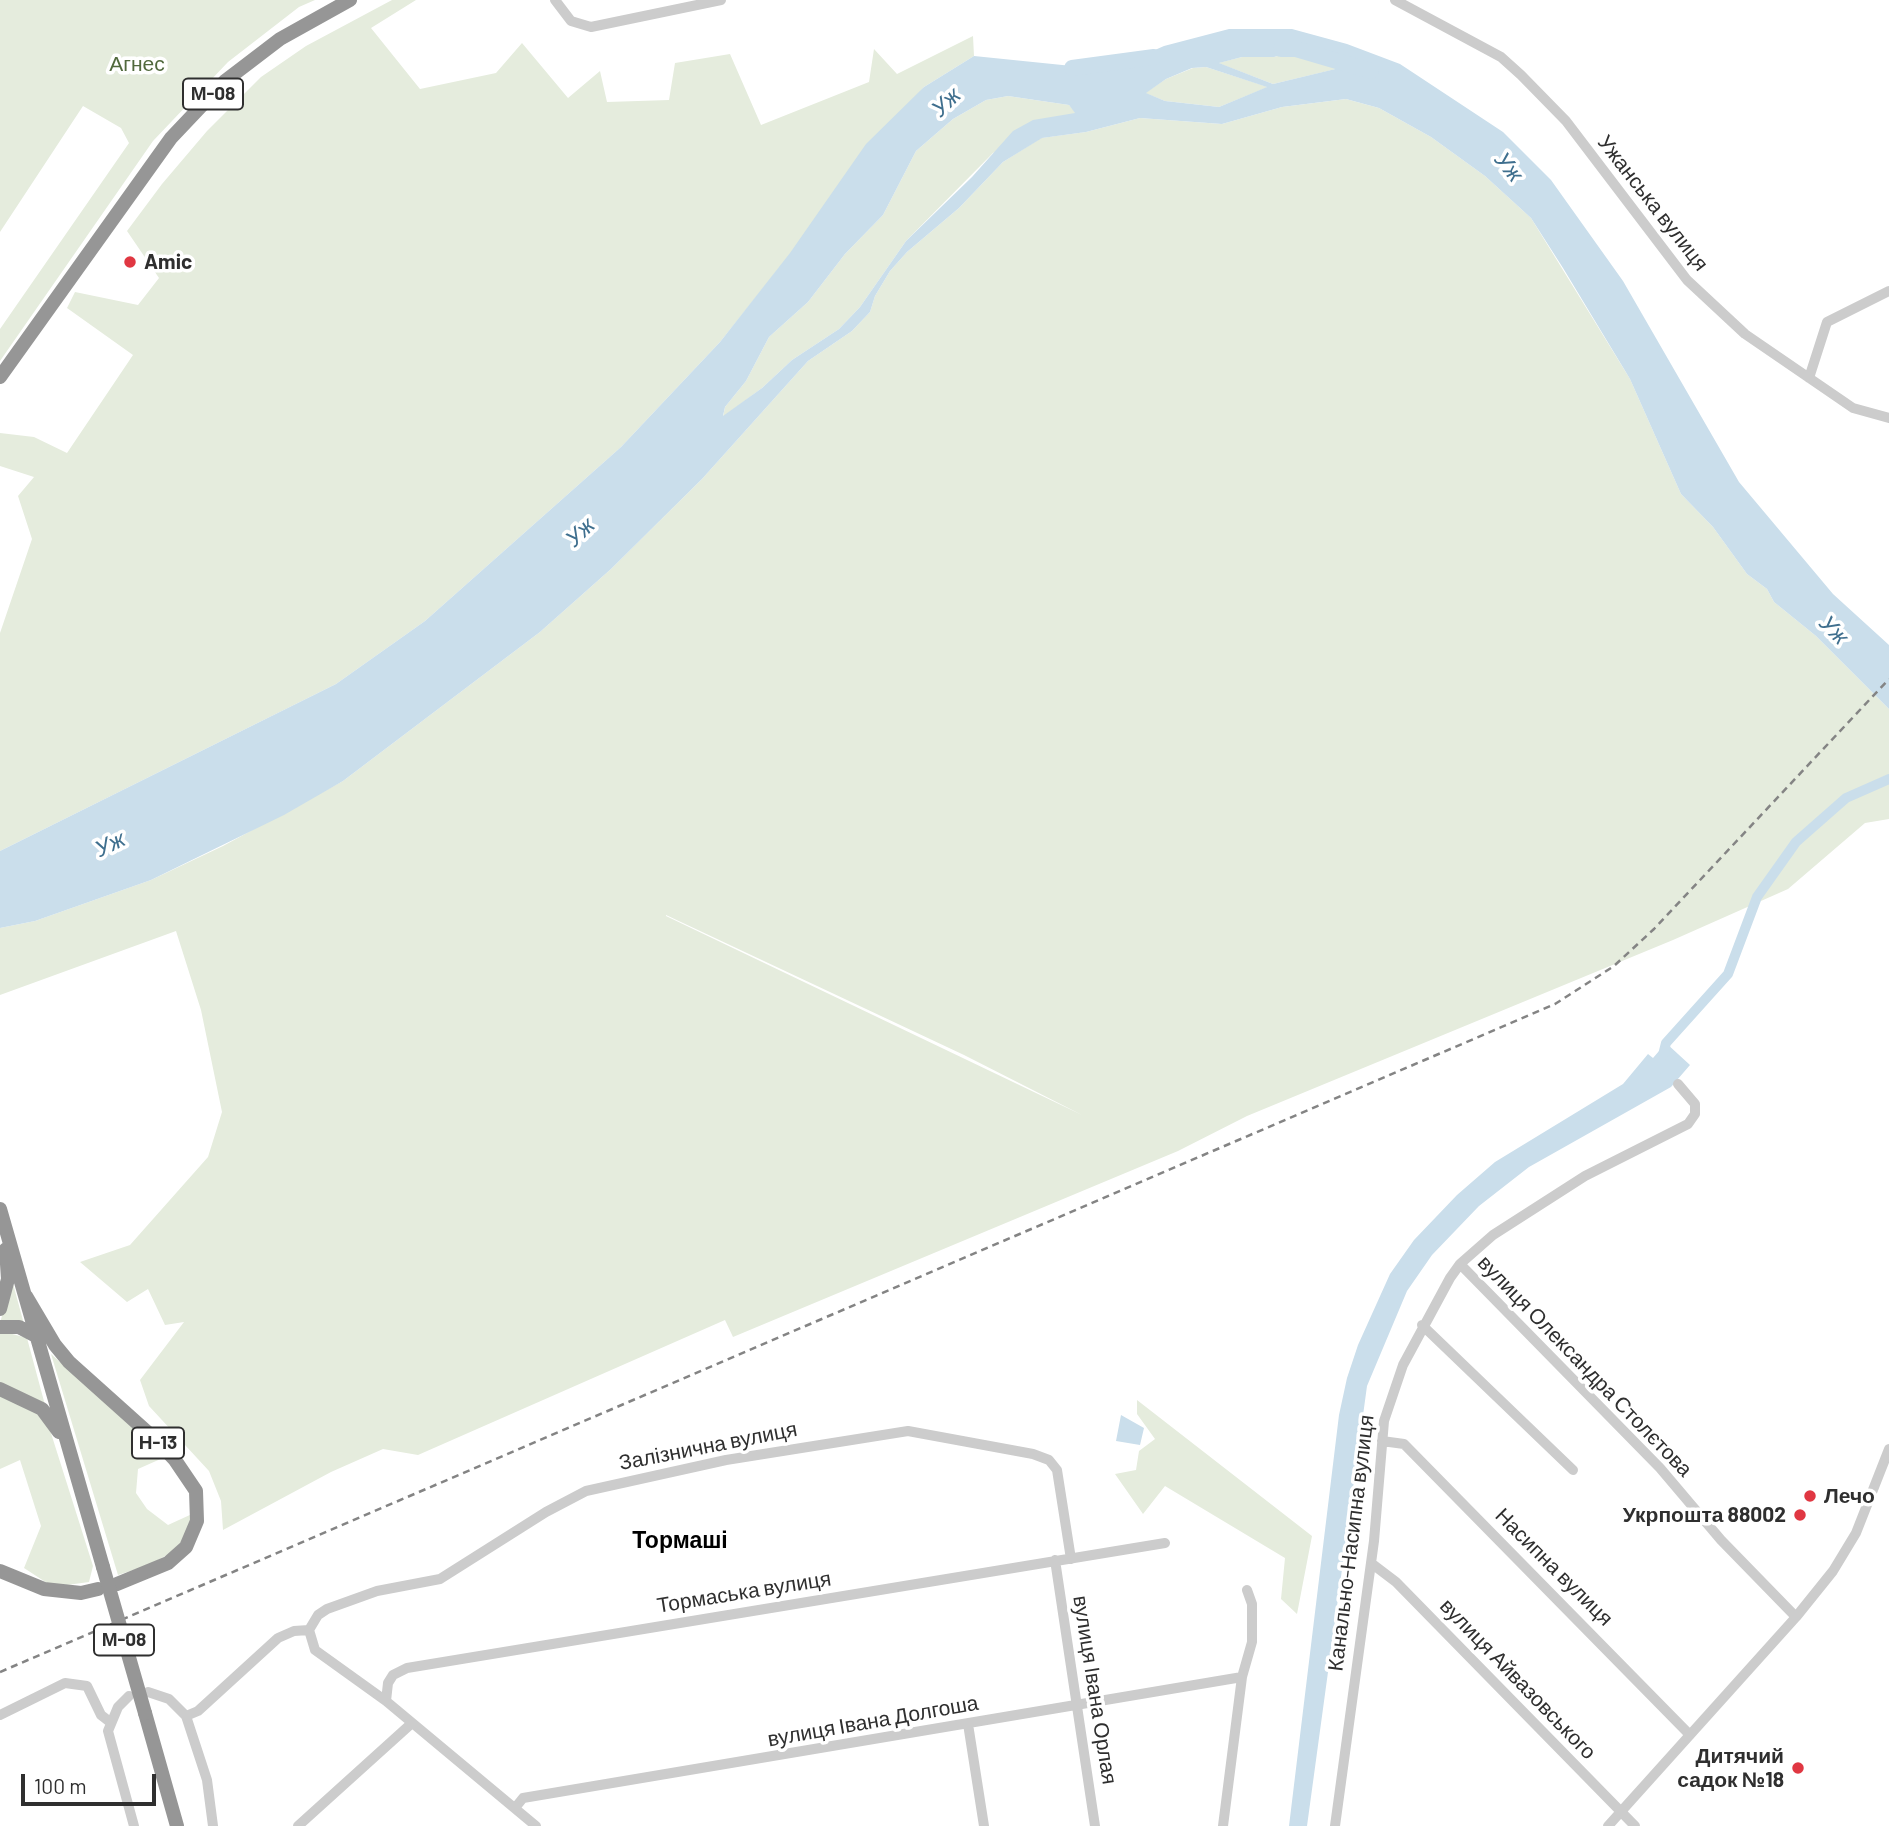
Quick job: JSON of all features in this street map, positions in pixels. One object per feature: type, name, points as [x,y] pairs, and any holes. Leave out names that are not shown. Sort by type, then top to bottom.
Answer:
[{"type":"highway","name":"М-08","points":[[0,377],[172,138],[225,81],[280,39],[350,0]]},
{"type":"highway","name":"М-08","points":[[2,1216],[177,1826]]},
{"type":"highway","points":[[0,1309],[8,1279],[2,1216]]},
{"type":"highway","name":"Н-13","points":[[26,1296],[55,1345],[69,1362],[156,1440],[175,1460],[196,1491],[197,1521],[186,1546],[168,1563],[117,1584]]},
{"type":"highway","points":[[0,1327],[19,1327],[38,1337]]},
{"type":"highway","points":[[0,1389],[42,1409],[66,1443]]},
{"type":"highway","points":[[0,1571],[44,1589],[81,1593],[98,1590]]},
{"type":"street","points":[[555,0],[571,21],[591,27],[721,0]]},
{"type":"street","name":"Ужанська вулиця","points":[[1395,0],[1501,57],[1566,121],[1688,280],[1745,334],[1853,408],[1889,418]]},
{"type":"street","points":[[1809,378],[1827,321],[1889,291]]},
{"type":"street","name":"Канально-Насипна вулиця","points":[[1335,1826],[1371,1563],[1388,1402],[1422,1325],[1460,1264],[1493,1235],[1537,1205],[1688,1124],[1695,1114],[1695,1104],[1678,1084]]},
{"type":"street","name":"вулиця Олександра Столєтова","points":[[1460,1264],[1651,1458],[1721,1540],[1796,1617]]},
{"type":"street","points":[[1422,1325],[1573,1470]]},
{"type":"street","name":"Залізнична вулиця","points":[[186,1716],[198,1711],[278,1639],[294,1631],[309,1630],[318,1615],[347,1600],[377,1591],[440,1579],[546,1511],[586,1491],[726,1460],[896,1433],[922,1432],[1033,1454],[1049,1460],[1057,1470],[1071,1559]]},
{"type":"street","name":"Насипна вулиця","points":[[1382,1441],[1404,1444],[1690,1735]]},
{"type":"street","points":[[1608,1826],[1796,1617],[1833,1571],[1856,1533],[1889,1449]]},
{"type":"street","name":"Тормаська вулиця","points":[[386,1701],[390,1679],[407,1668],[1165,1543]]},
{"type":"street","name":"вулиця Івана Орлая","points":[[1055,1560],[1096,1826]]},
{"type":"street","name":"вулиця Айвазовського","points":[[1371,1563],[1396,1582],[1635,1826]]},
{"type":"street","points":[[1223,1826],[1242,1677],[1252,1642],[1252,1604],[1247,1590]]},
{"type":"street","points":[[309,1630],[315,1650],[386,1701],[536,1826]]},
{"type":"street","name":"вулиця Івана Долгоша","points":[[515,1808],[523,1798],[1242,1677]]},
{"type":"street","points":[[0,1715],[65,1683],[87,1686],[101,1715],[110,1722]]},
{"type":"street","points":[[148,1692],[169,1699],[186,1716],[207,1780],[213,1826]]},
{"type":"street","points":[[129,1696],[118,1707],[110,1722],[109,1743],[134,1826]]},
{"type":"street","points":[[298,1826],[412,1723]]},
{"type":"street","points":[[968,1724],[984,1826]]},
{"type":"green space","name":"Агнес","points":[[0,0],[315,0],[299,7],[228,62],[153,141],[0,361],[0,329],[129,143],[121,128],[83,106],[0,232]]},
{"type":"green space","points":[[392,0],[416,0],[371,28],[420,89],[496,73],[522,43],[568,98],[600,71],[607,102],[669,100],[675,63],[730,54],[761,125],[869,82],[874,49],[897,74],[973,36],[974,56],[924,87],[720,342],[621,447],[425,621],[336,684],[0,851],[0,633],[32,539],[18,496],[34,477],[0,466],[0,433],[34,437],[67,453],[133,355],[67,308],[75,292],[138,305],[159,278],[127,231],[162,184],[207,131],[261,77],[306,46]]},
{"type":"green space","points":[[1300,50],[1348,58],[1353,65],[1273,84],[1218,63],[1242,57],[1274,57]]},
{"type":"green space","points":[[1206,67],[1268,87],[1219,107],[1165,101],[1145,93],[1166,79],[1193,68]]},
{"type":"green space","points":[[1008,96],[1069,105],[1076,113],[993,153],[906,241],[860,307],[839,329],[792,360],[762,388],[723,417],[725,407],[746,381],[769,337],[808,302],[845,254],[883,215],[916,151],[953,119],[986,100]]},
{"type":"green space","points":[[1346,99],[1379,108],[1431,137],[1485,176],[1531,218],[1630,379],[1681,494],[1713,527],[1747,574],[1767,589],[1774,602],[1816,636],[1889,709],[1889,819],[1865,823],[1788,889],[1673,940],[1247,1116],[1178,1151],[733,1337],[725,1320],[418,1455],[383,1449],[331,1472],[223,1530],[221,1501],[209,1471],[149,1406],[140,1380],[184,1322],[165,1325],[148,1289],[127,1302],[80,1262],[130,1245],[208,1157],[222,1112],[201,1010],[176,931],[0,995],[0,928],[35,921],[151,880],[223,846],[343,781],[540,632],[611,569],[702,479],[808,361],[852,331],[870,312],[875,296],[890,271],[907,252],[959,208],[1003,162],[1041,138],[1086,132],[1140,118],[1222,124],[1282,107]],"holes":[[[666,915],[964,1055],[1082,1115]]]},
{"type":"green space","points":[[12,1280],[24,1324],[0,1323]]},
{"type":"green space","points":[[5,1332],[27,1338],[45,1405],[0,1385],[0,1334]]},
{"type":"green space","points":[[51,1354],[165,1457],[138,1469],[136,1493],[147,1509],[168,1525],[192,1514],[186,1536],[174,1551],[149,1565],[118,1575]]},
{"type":"green space","points":[[0,1392],[39,1412],[50,1430],[93,1566],[89,1582],[67,1585],[47,1583],[24,1568],[41,1526],[20,1460],[0,1469]]},
{"type":"green space","points":[[1137,1400],[1312,1536],[1297,1614],[1281,1599],[1285,1558],[1165,1486],[1143,1514],[1115,1474],[1136,1470],[1139,1451],[1155,1439],[1137,1414]]},
{"type":"water","points":[[1229,29],[1292,29],[1347,44],[1400,64],[1503,132],[1551,180],[1623,281],[1739,482],[1833,594],[1889,645],[1889,709],[1816,636],[1774,602],[1767,589],[1747,574],[1713,527],[1681,494],[1630,379],[1563,268],[1531,218],[1485,176],[1431,137],[1379,108],[1346,99],[1282,107],[1222,124],[1140,118],[1086,132],[1042,138],[1003,162],[959,208],[907,252],[890,271],[875,296],[870,312],[852,331],[808,361],[702,479],[611,569],[540,632],[343,781],[284,815],[151,880],[35,921],[0,928],[0,851],[336,684],[425,621],[621,447],[720,342],[790,253],[866,144],[924,87],[974,56],[1072,66],[1123,64],[1164,46]],"holes":[[[1300,50],[1347,58],[1352,65],[1273,84],[1219,63],[1242,57],[1274,57]],[[1206,67],[1267,87],[1219,107],[1165,101],[1146,93],[1166,79],[1192,68]],[[1008,96],[1069,105],[1075,113],[1033,120],[1013,131],[972,177],[906,241],[860,307],[839,329],[792,360],[762,388],[723,416],[725,407],[746,381],[769,337],[808,302],[845,254],[883,215],[916,151],[953,119],[986,100]]]},
{"type":"water","points":[[1666,1043],[1690,1065],[1671,1087],[1529,1167],[1479,1206],[1432,1255],[1407,1291],[1367,1386],[1307,1826],[1289,1826],[1339,1415],[1358,1345],[1390,1274],[1414,1240],[1457,1195],[1495,1162],[1623,1084],[1648,1054],[1653,1058]]},
{"type":"water","points":[[1121,1415],[1144,1428],[1140,1445],[1116,1441]]},
{"type":"waterway","name":"Уж","points":[[1281,49],[1296,49],[1371,71]]},
{"type":"waterway","name":"Уж","points":[[1072,68],[1154,57]]},
{"type":"waterway","points":[[1663,1055],[1666,1043],[1728,974],[1757,897],[1796,842],[1846,798],[1889,779]]},
{"type":"railway","points":[[0,1672],[1555,1004],[1614,966],[1654,929],[1889,679]]},
{"type":"place","name":"Amic","points":[[130,262]]},
{"type":"place","name":"Лечо","points":[[1810,1496]]},
{"type":"place","name":"Укрпошта 88002","points":[[1800,1515]]},
{"type":"place","name":"Дитячий садок №18","points":[[1798,1768]]},
{"type":"district","name":"Тормаші","points":[[680,1540]]}]
